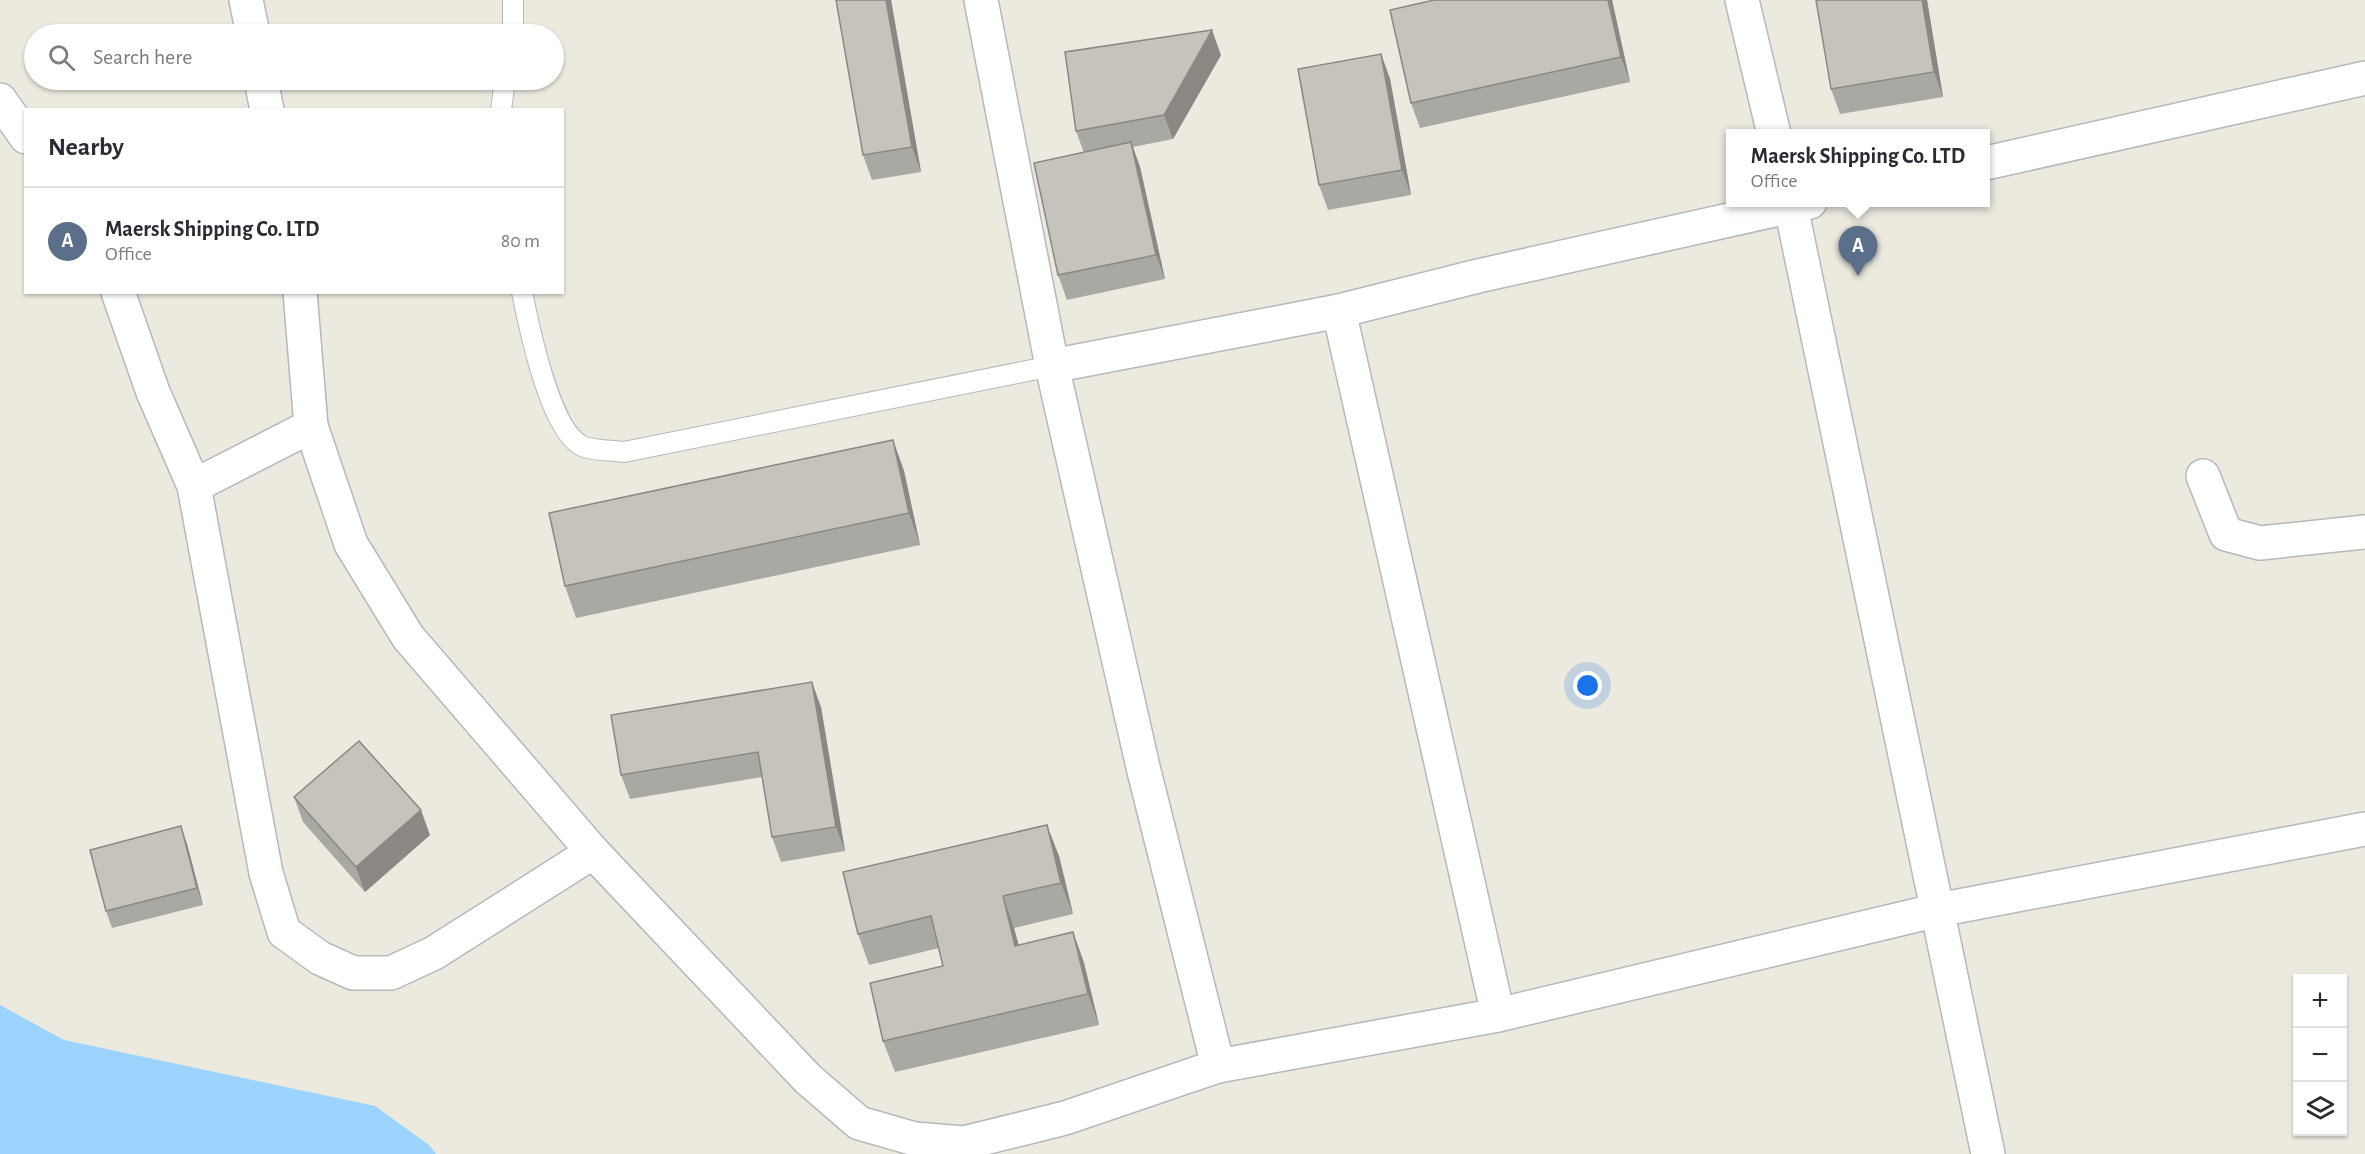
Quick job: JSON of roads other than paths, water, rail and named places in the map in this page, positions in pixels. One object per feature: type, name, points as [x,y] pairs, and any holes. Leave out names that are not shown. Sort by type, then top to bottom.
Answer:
[{"type":"street","points":[[246,0],[251,24]]},
{"type":"street","points":[[981,0],[1053,366],[1143,767],[1218,1066]]},
{"type":"street","points":[[1742,0],[1773,129]]},
{"type":"street","points":[[1990,162],[2365,78]]},
{"type":"street","points":[[263,90],[267,108]]},
{"type":"street","points":[[0,100],[24,134]]},
{"type":"street","points":[[1053,366],[1339,312],[1478,276],[1784,207]]},
{"type":"street","points":[[1798,207],[1989,1154]]},
{"type":"street","points":[[119,294],[153,392],[194,486],[266,873],[284,932],[320,958],[353,973],[391,973],[434,953],[592,852]]},
{"type":"street","points":[[300,294],[311,426],[351,544],[408,637],[592,852],[808,1079],[858,1123],[915,1139],[964,1143],[1065,1118],[1218,1066],[1498,1015],[1938,910],[2365,829]]},
{"type":"street","points":[[1339,312],[1498,1015]]},
{"type":"street","points":[[194,486],[311,426]]},
{"type":"street","points":[[2203,477],[2226,534],[2260,543],[2365,532]]},
{"type":"lane","points":[[513,0],[513,24]]},
{"type":"lane","points":[[501,108],[504,90]]},
{"type":"lane","points":[[522,294],[530,334],[558,420],[582,446],[592,448],[624,452],[1053,366]]},
{"type":"water","points":[[0,1005],[64,1040],[375,1106],[429,1145],[436,1154],[0,1154]]},
{"type":"place","name":"Maersk Shipping Co. LTD","points":[[1858,276]]}]
